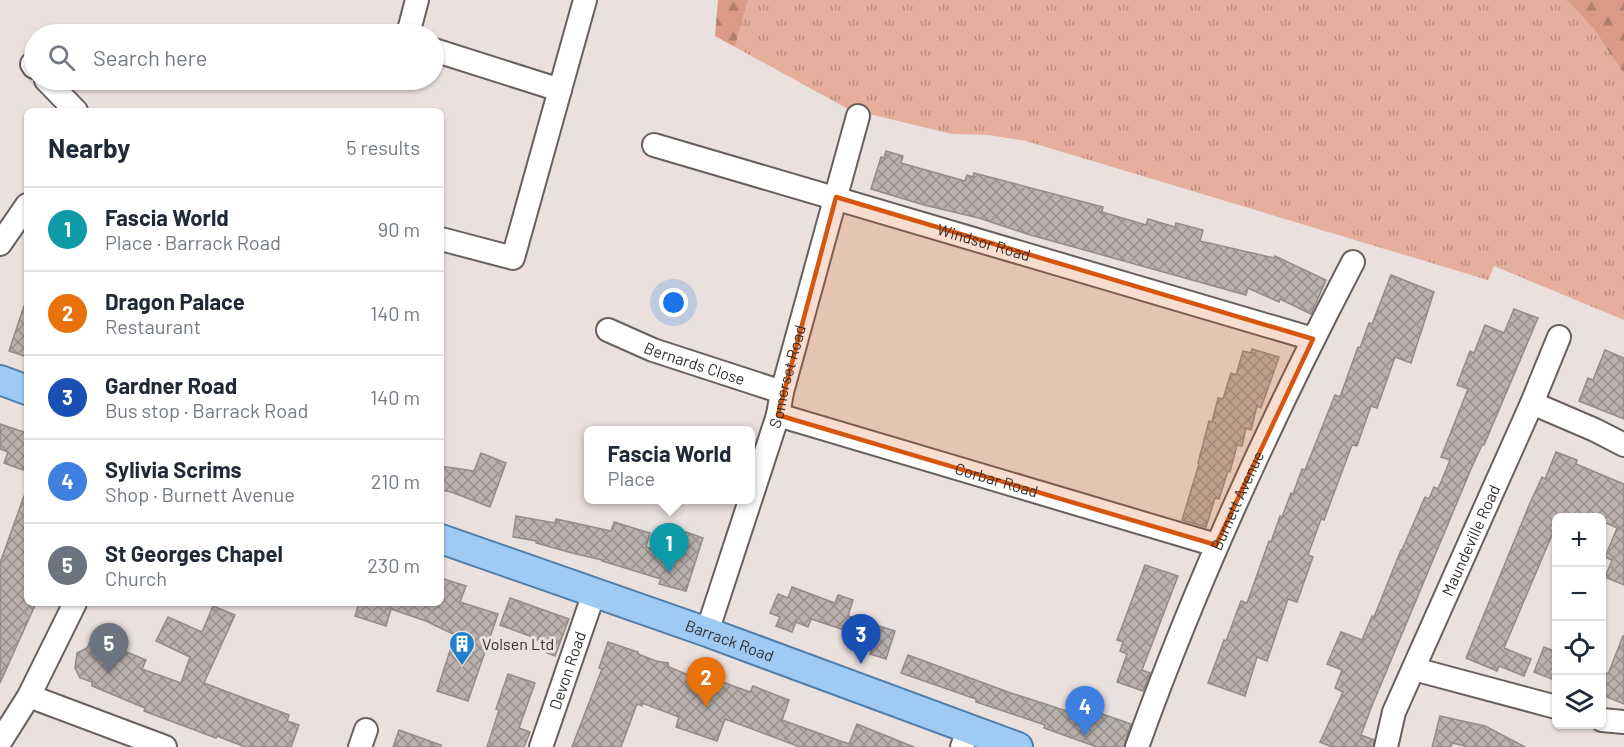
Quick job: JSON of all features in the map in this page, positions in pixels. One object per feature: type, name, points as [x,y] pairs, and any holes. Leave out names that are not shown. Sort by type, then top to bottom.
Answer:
[{"type":"main road","points":[[0,381],[24,389]]},
{"type":"main road","name":"Barrack Road","points":[[444,540],[707,632],[965,738],[1018,747]]},
{"type":"street","points":[[411,24],[417,0]]},
{"type":"street","points":[[444,240],[513,258],[585,0]]},
{"type":"street","points":[[444,53],[560,90]]},
{"type":"street","points":[[57,90],[73,108]]},
{"type":"street","name":"Somerset Road","points":[[755,485],[778,415],[782,392],[858,116]]},
{"type":"street","name":"Windsor Road","points":[[654,144],[1313,339]]},
{"type":"street","points":[[0,244],[24,210]]},
{"type":"street","name":"Burnett Avenue","points":[[1137,747],[1216,545],[1313,339],[1353,262]]},
{"type":"street","name":"Bernards Close","points":[[608,330],[653,350],[782,392]]},
{"type":"street","name":"Maundeville Road","points":[[1386,747],[1394,712],[1532,403],[1559,337]]},
{"type":"street","points":[[1532,403],[1624,445]]},
{"type":"street","name":"Corbar Road","points":[[778,415],[1216,545]]},
{"type":"street","name":"Somerset Road","points":[[707,632],[749,504]]},
{"type":"street","name":"Devon Road","points":[[542,747],[594,593]]},
{"type":"street","points":[[0,742],[29,696],[74,606]]},
{"type":"street","points":[[1414,669],[1552,706]]},
{"type":"street","points":[[29,696],[165,747]]},
{"type":"street","points":[[1606,720],[1624,722]]},
{"type":"highlighted area","points":[[836,197],[1313,339],[1216,545],[778,415]]},
{"type":"green space","points":[[718,0],[748,0],[735,47],[715,36]]},
{"type":"green space","points":[[748,0],[1567,0],[1593,28],[1624,74],[1624,320],[1494,266],[1488,280],[1026,141],[989,135],[952,134],[848,109],[735,47]]},
{"type":"green space","points":[[1567,0],[1624,0],[1624,74],[1593,28]]},
{"type":"building","points":[[886,151],[903,156],[901,163],[965,181],[967,175],[973,177],[974,173],[1103,207],[1102,212],[1146,225],[1148,219],[1175,227],[1176,223],[1203,230],[1200,241],[1274,258],[1275,256],[1326,280],[1311,314],[1280,299],[1279,302],[1248,288],[1246,295],[1027,234],[979,218],[924,205],[871,189],[881,157],[884,158]]},
{"type":"building","points":[[1391,275],[1434,292],[1411,363],[1395,357],[1377,408],[1371,406],[1357,446],[1352,445],[1324,520],[1321,519],[1308,555],[1313,557],[1297,602],[1288,599],[1267,661],[1257,657],[1245,696],[1208,683],[1241,601],[1247,603],[1269,541],[1271,542],[1280,516],[1282,517],[1291,493],[1293,494],[1302,469],[1305,470],[1335,395],[1340,397],[1358,347],[1360,348],[1369,323],[1372,324]]},
{"type":"building","points":[[24,306],[24,356],[9,351]]},
{"type":"building","points":[[1514,309],[1538,318],[1484,445],[1471,469],[1371,708],[1361,735],[1374,740],[1373,747],[1332,747],[1320,742],[1343,692],[1335,688],[1342,670],[1327,664],[1341,632],[1362,640],[1425,497],[1429,499],[1434,487],[1438,489],[1450,460],[1441,457],[1468,389],[1457,385],[1470,351],[1474,353],[1485,325],[1504,333]]},
{"type":"building","points":[[1252,349],[1279,357],[1261,408],[1257,406],[1251,430],[1246,428],[1242,446],[1237,445],[1230,472],[1228,471],[1219,499],[1215,498],[1206,527],[1182,520],[1209,421],[1212,422],[1218,398],[1223,399],[1231,373],[1236,375],[1243,351],[1251,353]]},
{"type":"building","points":[[1605,350],[1624,358],[1624,419],[1579,401],[1588,378],[1593,380]]},
{"type":"building","points":[[0,424],[24,432],[23,470],[4,463],[8,452],[0,449]]},
{"type":"building","points":[[1556,452],[1577,460],[1576,464],[1624,484],[1624,585],[1606,577],[1612,560],[1606,557],[1606,555],[1617,528],[1606,523],[1606,513],[1552,513],[1552,535],[1504,648],[1531,659],[1524,676],[1499,666],[1497,671],[1466,658],[1530,503],[1542,477],[1545,479]]},
{"type":"building","points":[[481,453],[506,463],[490,507],[444,491],[444,466],[474,471]]},
{"type":"building","points":[[24,496],[24,606],[35,606],[0,683],[0,563]]},
{"type":"building","points":[[516,516],[555,523],[556,519],[611,531],[614,522],[650,533],[646,547],[678,557],[686,532],[703,538],[686,591],[659,584],[661,579],[602,560],[536,543],[536,541],[513,537]]},
{"type":"building","points":[[1145,565],[1178,576],[1142,670],[1150,673],[1143,691],[1117,682],[1127,654],[1120,651],[1123,642],[1117,640]]},
{"type":"building","points":[[444,579],[466,586],[460,602],[498,614],[468,701],[437,691],[455,635],[426,621],[391,609],[386,626],[355,616],[358,606],[444,606]]},
{"type":"building","points":[[792,587],[835,603],[838,595],[853,600],[848,616],[895,631],[886,659],[870,654],[875,640],[811,619],[808,627],[796,622],[792,632],[776,626],[780,617],[770,613],[778,594],[788,598]]},
{"type":"building","points":[[510,598],[569,619],[555,656],[540,650],[543,643],[535,638],[500,625]]},
{"type":"building","points":[[213,606],[235,615],[204,683],[289,715],[287,721],[299,725],[291,747],[245,747],[217,736],[216,738],[144,711],[145,708],[92,686],[92,682],[80,678],[75,668],[77,653],[87,648],[92,638],[146,660],[142,669],[181,683],[190,657],[156,641],[168,617],[202,632]]},
{"type":"building","points":[[1624,636],[1624,704],[1606,697],[1606,673],[1608,674]]},
{"type":"building","points":[[608,642],[656,661],[668,663],[669,667],[693,677],[695,672],[750,692],[753,686],[789,700],[782,720],[849,744],[857,724],[914,747],[800,747],[725,719],[717,741],[676,727],[679,717],[642,703],[642,706],[637,704],[621,747],[572,747],[602,669],[599,668]]},
{"type":"building","points":[[1544,647],[1552,650],[1552,679],[1534,672]]},
{"type":"building","points":[[908,655],[1073,713],[1076,705],[1131,724],[1124,747],[1097,747],[1044,728],[1045,725],[976,702],[976,699],[901,673]]},
{"type":"building","points":[[508,674],[535,683],[519,728],[530,732],[524,747],[487,747],[499,710],[496,709]]},
{"type":"building","points":[[1440,716],[1485,726],[1525,747],[1469,747],[1452,743],[1451,747],[1432,747]]},
{"type":"building","points":[[399,730],[441,745],[441,747],[393,747]]},
{"type":"place","name":"Fascia World","points":[[669,573]]},
{"type":"place","name":"Gardner Road","points":[[861,664]]},
{"type":"place","name":"Volsen Ltd","points":[[462,667]]},
{"type":"place","name":"St Georges Chapel","points":[[109,673]]},
{"type":"place","name":"Dragon Palace","points":[[706,707]]},
{"type":"place","name":"Sylivia Scrims","points":[[1085,736]]}]
